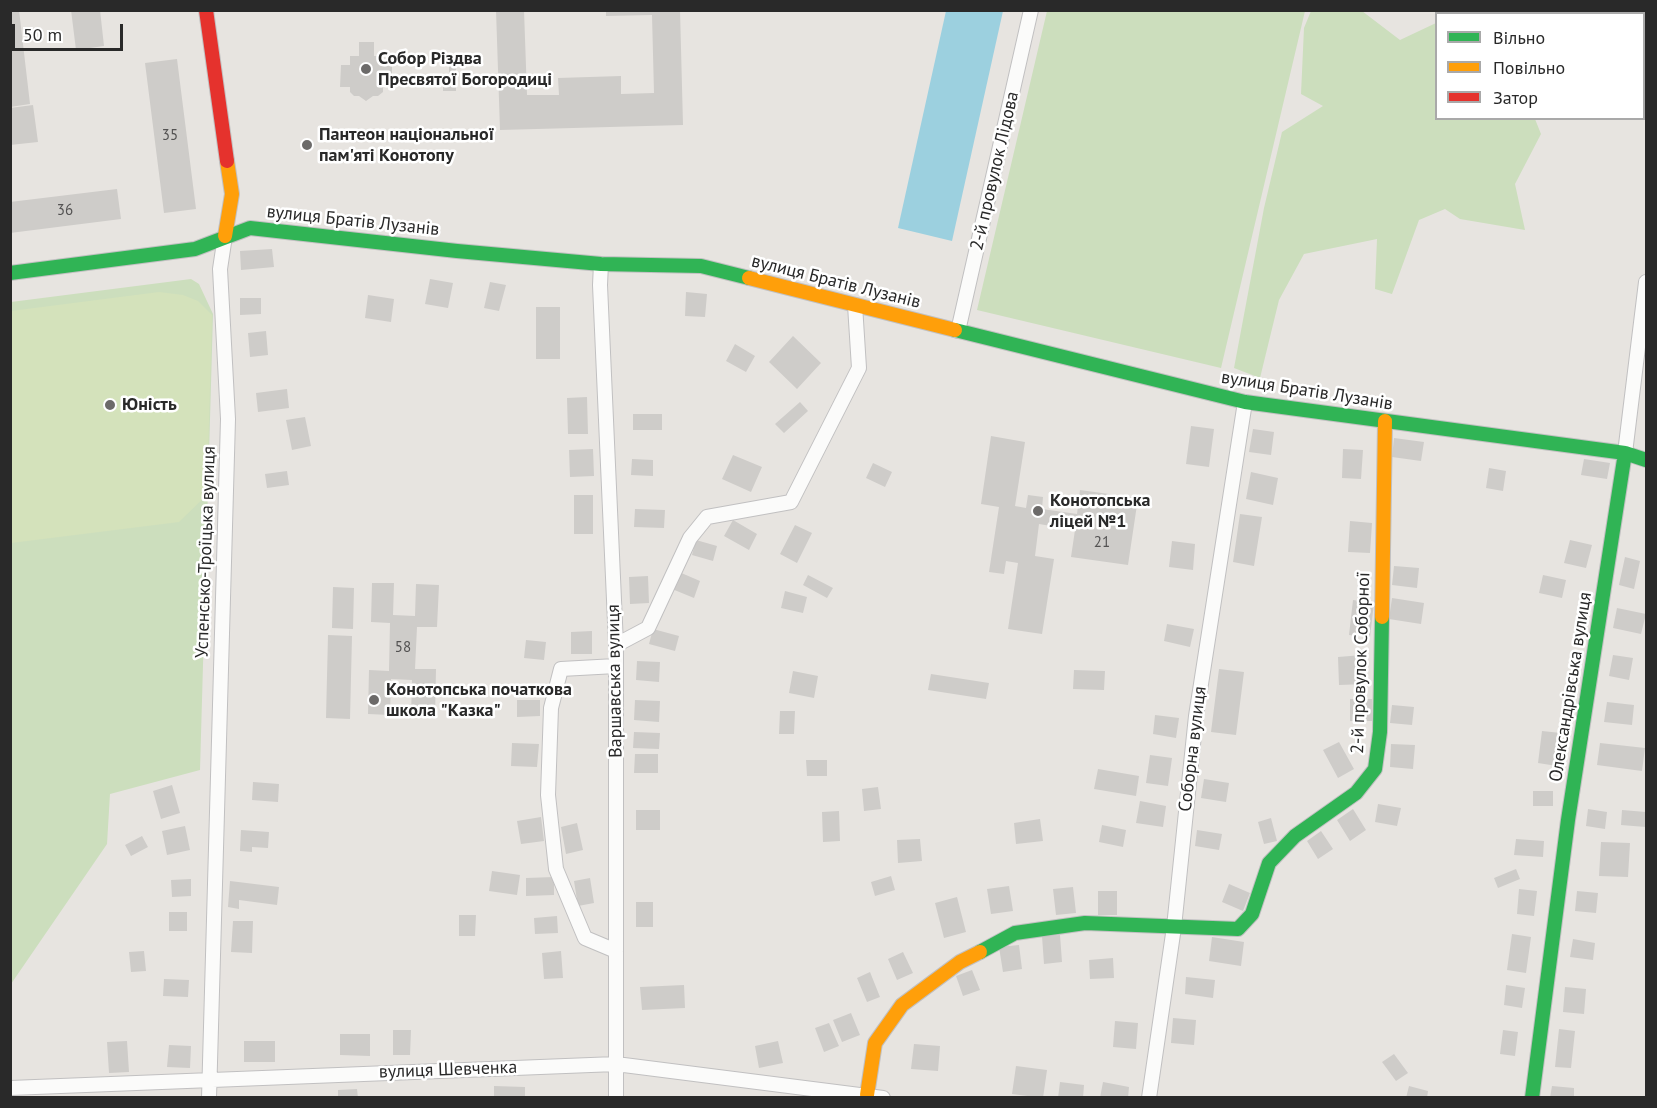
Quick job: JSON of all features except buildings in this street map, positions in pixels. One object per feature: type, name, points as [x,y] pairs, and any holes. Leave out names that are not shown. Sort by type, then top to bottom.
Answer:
[{"type":"main road","name":"Успенсько-Троїцька вулиця","points":[[206,10],[232,194],[225,236]]},
{"type":"main road","name":"вулиця Братів Лузанів","points":[[10,273],[195,249],[250,228],[601,264],[702,266],[1245,402],[1625,453],[1647,460]]},
{"type":"main road","name":"2-й провулок Соборної","points":[[867,1095],[875,1043],[902,1005],[960,962],[1015,933],[1085,923],[1238,929],[1252,914],[1269,863],[1294,836],[1356,793],[1375,769],[1380,732],[1385,421]]},
{"type":"main road","name":"Олександрівська вулиця","points":[[1532,1098],[1568,820],[1625,453]]},
{"type":"street","name":"2-й провулок Лідова","points":[[958,331],[1031,10]]},
{"type":"street","name":"Успенсько-Троїцька вулиця","points":[[208,1098],[228,419],[220,269],[225,236]]},
{"type":"street","name":"Варшавська вулиця","points":[[601,264],[600,285],[616,645],[616,1098]]},
{"type":"street","name":"Олександрівська вулиця","points":[[1625,453],[1647,282]]},
{"type":"street","points":[[616,645],[648,627],[690,538],[707,517],[791,502],[859,368],[855,305]]},
{"type":"street","name":"Соборна вулиця","points":[[1149,1098],[1174,927],[1196,716],[1245,402]]},
{"type":"street","points":[[616,666],[561,669],[551,708],[548,795],[556,869],[585,938],[616,951]]},
{"type":"street","name":"вулиця Шевченка","points":[[10,1088],[616,1064],[883,1098]]},
{"type":"green space","points":[[1047,11],[1305,11],[1221,368],[977,310]]},
{"type":"green space","points":[[1311,11],[1362,11],[1400,40],[1435,23],[1435,120],[1535,120],[1541,134],[1515,184],[1525,230],[1460,219],[1445,209],[1419,220],[1392,294],[1375,289],[1377,239],[1304,254],[1279,300],[1260,378],[1234,368],[1264,208],[1282,132],[1323,106],[1301,94],[1304,28]]},
{"type":"green space","points":[[191,279],[199,284],[213,314],[200,770],[110,794],[107,844],[11,984],[11,302]]},
{"type":"green space","name":"Юність","points":[[159,292],[183,295],[198,301],[212,315],[207,495],[179,522],[11,543],[11,311]]},
{"type":"water","points":[[946,11],[1003,11],[952,241],[898,228]]},
{"type":"traffic: fast","points":[[10,273],[195,249],[250,228],[601,264],[701,266],[749,278]]},
{"type":"traffic: fast","points":[[955,330],[1245,402],[1625,453],[1646,460]]},
{"type":"traffic: fast","points":[[1532,1098],[1568,820],[1625,453]]},
{"type":"traffic: fast","points":[[980,952],[1015,933],[1085,923],[1238,929],[1252,914],[1269,863],[1295,836],[1356,793],[1375,769],[1380,732],[1382,617]]},
{"type":"traffic: slow","points":[[225,236],[232,194],[227,161]]},
{"type":"traffic: slow","points":[[749,278],[955,330]]},
{"type":"traffic: slow","points":[[1382,617],[1385,421]]},
{"type":"traffic: slow","points":[[867,1095],[875,1043],[902,1005],[960,962],[980,952]]},
{"type":"traffic: jam","points":[[206,10],[227,161]]},
{"type":"place","name":"Собор Різдва Пресвятої Богородиці","points":[[366,69]]},
{"type":"place","name":"Пантеон національної пам'яті Конотопу","points":[[307,145]]},
{"type":"place","name":"Юність","points":[[110,405]]},
{"type":"place","name":"Конотопська ліцей №1","points":[[1038,511]]},
{"type":"place","name":"Конотопська початкова школа \"Казка\"","points":[[374,700]]}]
